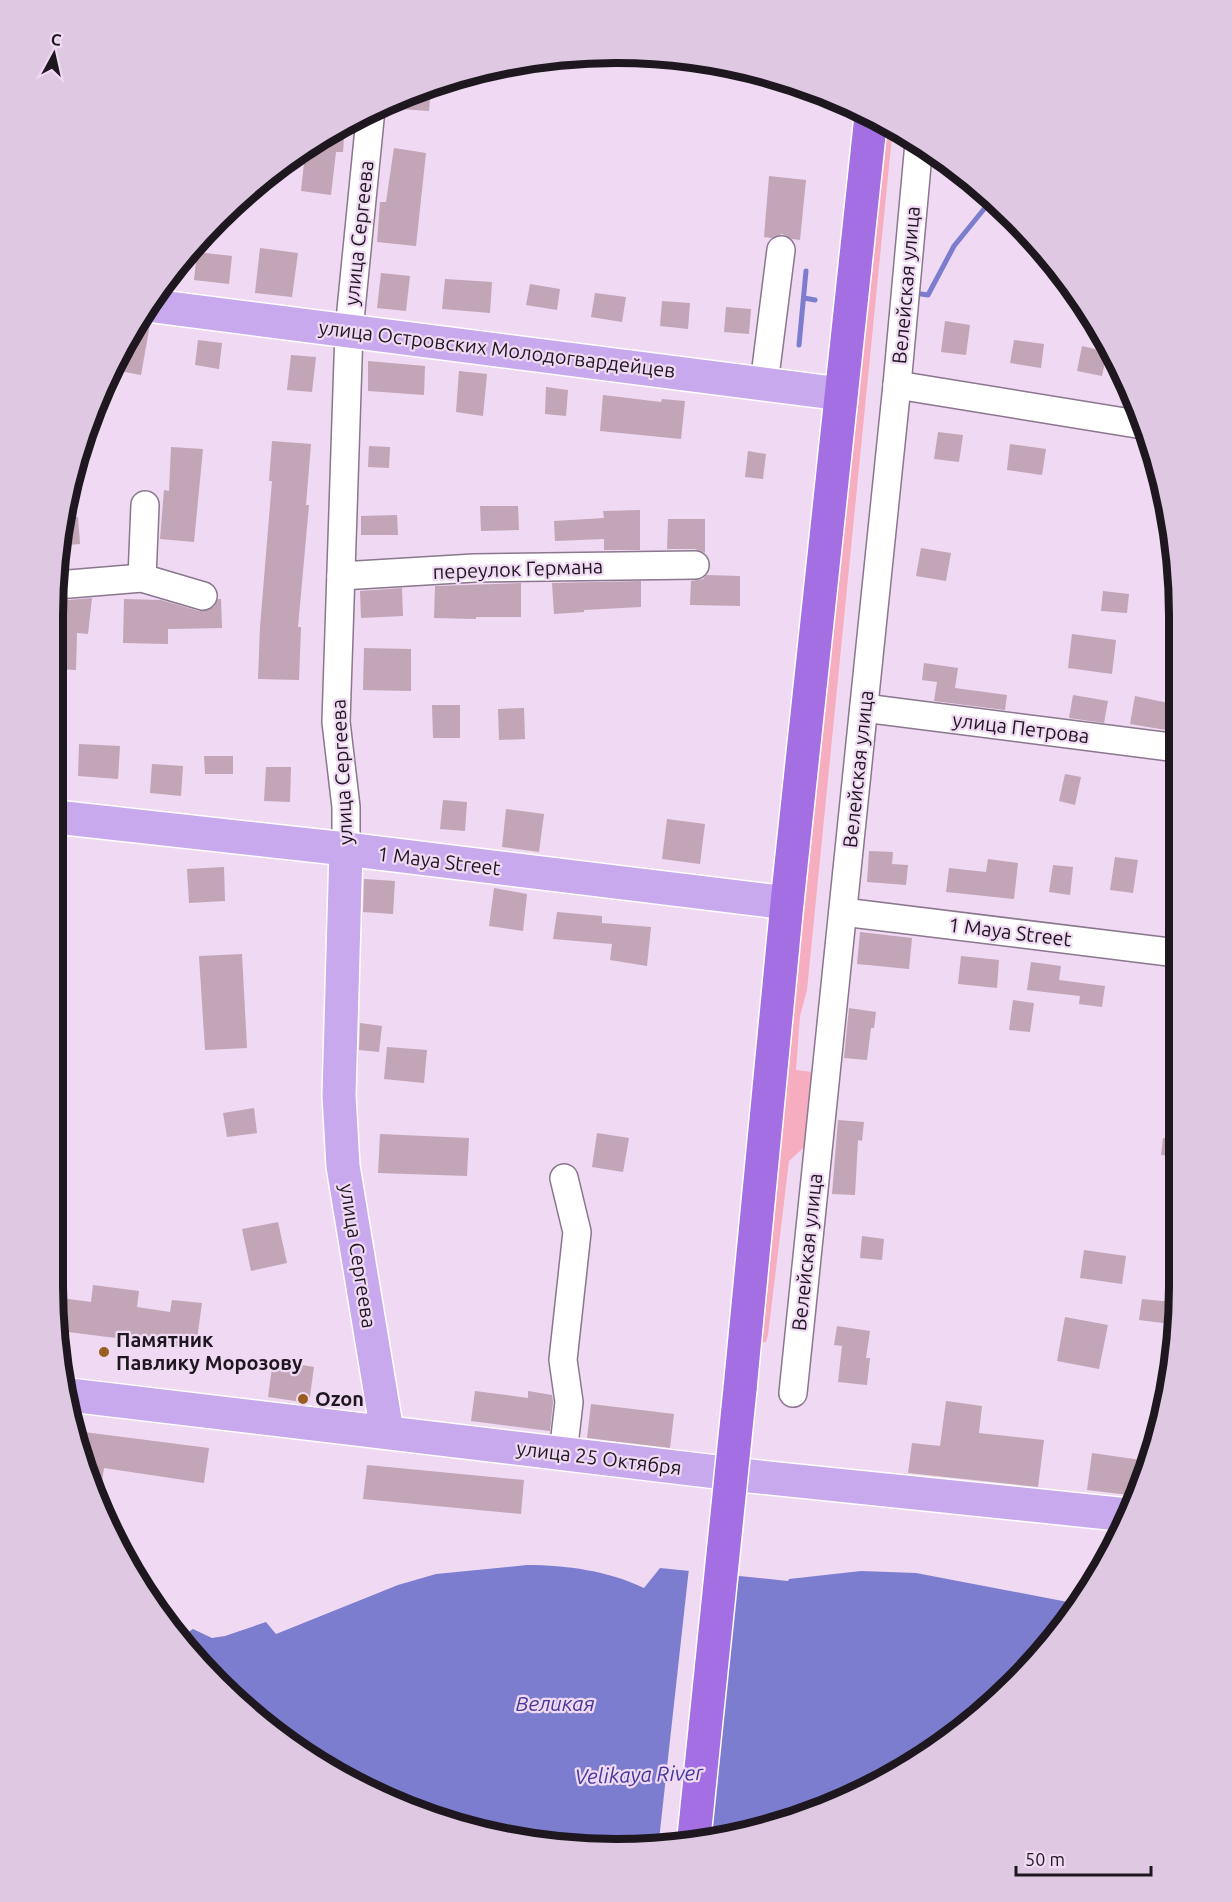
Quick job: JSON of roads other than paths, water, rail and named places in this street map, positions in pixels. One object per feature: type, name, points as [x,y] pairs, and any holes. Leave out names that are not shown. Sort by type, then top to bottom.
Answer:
[{"type":"highway","points":[[694,1833],[787,903],[870,125]]},
{"type":"main road","name":"улица Островских Молодогвардейцев","points":[[158,306],[841,394]]},
{"type":"main road","name":"1 Maya Street","points":[[63,818],[346,849],[787,903]]},
{"type":"main road","name":"улица Сергеева","points":[[346,849],[339,1095],[343,1166],[387,1432]]},
{"type":"main road","name":"улица 25 Октября","points":[[74,1396],[762,1478],[1120,1514]]},
{"type":"street","name":"улица Сергеева","points":[[346,849],[346,807],[336,722],[349,330],[370,121]]},
{"type":"street","name":"Велейская улица","points":[[792,1393],[897,385],[918,153]]},
{"type":"street","points":[[764,384],[781,250]]},
{"type":"street","points":[[897,385],[1134,423]]},
{"type":"street","points":[[142,578],[145,505]]},
{"type":"street","name":"переулок Германа","points":[[341,576],[474,568],[695,565]]},
{"type":"street","points":[[64,584],[142,578],[203,596]]},
{"type":"street","name":"улица Петрова","points":[[864,708],[1169,747]]},
{"type":"street","name":"1 Maya Street","points":[[843,912],[1169,952]]},
{"type":"street","points":[[563,1454],[569,1402],[563,1360],[577,1232],[564,1178]]},
{"type":"water","name":"Великая","points":[[527,1565],[557,1566],[602,1573],[644,1588],[660,1568],[788,1581],[789,1579],[861,1571],[916,1573],[1069,1602],[1032,1651],[981,1702],[923,1746],[861,1782],[794,1810],[724,1828],[652,1838],[580,1838],[508,1828],[473,1820],[438,1810],[371,1782],[339,1765],[279,1725],[225,1677],[186,1634],[193,1629],[212,1638],[266,1622],[276,1634],[398,1585],[436,1574]]},
{"type":"waterway","points":[[921,294],[928,295],[954,246],[987,206]]},
{"type":"waterway","points":[[799,345],[806,271]]},
{"type":"waterway","points":[[804,298],[815,300]]},
{"type":"place","name":"Памятник Павлику Морозову","points":[[104,1352]]},
{"type":"place","name":"Ozon","points":[[303,1399]]},
{"type":"water label","name":"Velikaya River","points":[[639,1775]]}]
